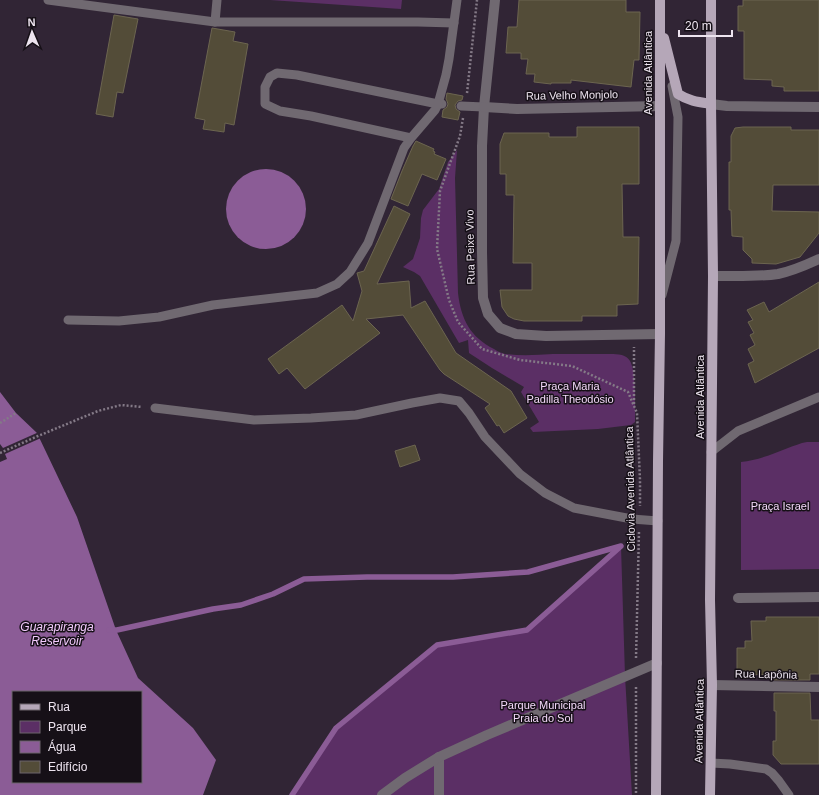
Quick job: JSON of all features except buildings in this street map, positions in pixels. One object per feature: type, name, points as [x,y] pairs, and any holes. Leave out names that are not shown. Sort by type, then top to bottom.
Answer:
[{"type":"main road","name":"Avenida Atlântica","points":[[656,795],[660,334],[660,0]]},
{"type":"main road","name":"Avenida Atlântica","points":[[710,795],[712,684],[710,600],[713,276],[711,104],[712,0]]},
{"type":"main road","points":[[661,24],[678,94],[695,102],[711,104]]},
{"type":"street","name":"Rua Peixe Vivo","points":[[495,0],[484,107],[482,154],[483,298],[488,314],[500,328],[516,334],[546,336],[660,334]]},
{"type":"street","points":[[711,104],[727,106],[819,108]]},
{"type":"street","name":"Rua Velho Monjolo","points":[[484,107],[517,109],[660,106]]},
{"type":"street","points":[[713,276],[754,276],[778,274],[819,259]]},
{"type":"street","points":[[738,598],[819,597]]},
{"type":"street","points":[[382,795],[405,778],[439,757],[657,663]]},
{"type":"street","name":"Rua Lapônia","points":[[712,684],[819,687]]},
{"type":"street","points":[[439,757],[439,795]]},
{"type":"lane","points":[[48,0],[215,22],[454,23]]},
{"type":"lane","points":[[215,22],[217,0]]},
{"type":"lane","points":[[68,320],[119,321],[159,317],[213,305],[317,293],[337,284],[350,272],[368,242],[404,148],[410,138],[441,104],[457,0]]},
{"type":"lane","points":[[660,302],[676,241],[678,117],[661,24]]},
{"type":"lane","points":[[410,138],[311,116],[280,111],[265,104],[264,88],[270,77],[277,73],[284,73],[441,104]]},
{"type":"lane","points":[[463,106],[484,107]]},
{"type":"lane","points":[[712,452],[738,431],[819,397]]},
{"type":"lane","points":[[155,408],[254,420],[356,415],[440,398],[459,401],[485,437],[520,474],[545,493],[574,508],[639,520],[658,521]]},
{"type":"lane","points":[[711,763],[766,769],[779,781],[788,795]]},
{"type":"path","name":"Ciclovia Avenida Atlântica","points":[[477,0],[460,136],[440,191],[437,249],[449,300],[458,322],[482,349],[520,360],[572,366],[628,392],[637,413],[640,480],[635,672],[636,795]]},
{"type":"path","points":[[634,334],[634,406]]},
{"type":"path","points":[[0,453],[98,411],[121,405],[155,408]]},
{"type":"path","points":[[0,423],[16,413]]},
{"type":"green space","points":[[270,0],[402,0],[401,9]]},
{"type":"green space","name":"Praça Maria Padilla Theodósio","points":[[457,150],[455,178],[458,293],[464,319],[468,326],[479,339],[505,354],[619,354],[628,358],[632,366],[635,397],[635,422],[631,425],[598,429],[533,432],[530,428],[539,422],[521,392],[524,387],[469,353],[468,340],[459,343],[420,276],[403,267],[413,259],[420,238],[423,210],[439,189],[448,162]]},
{"type":"green space","name":"Praça Israel","points":[[807,442],[819,442],[819,569],[741,570],[741,462],[753,460]]},
{"type":"green space","name":"Parque Municipal Praia do Sol","points":[[621,546],[625,676],[632,795],[292,795],[336,728],[437,645],[527,630]]},
{"type":"water","points":[[266,169],[281,172],[294,181],[303,194],[306,209],[303,224],[294,237],[281,246],[266,249],[251,246],[238,237],[229,224],[226,209],[229,194],[238,181],[251,172]]},
{"type":"water","name":"Guarapiranga Reservoir","points":[[0,392],[16,413],[37,433],[77,517],[116,630],[138,678],[193,728],[216,760],[203,795],[0,795]]},
{"type":"pier","points":[[39,432],[41,438],[5,454],[7,459],[0,462],[0,444],[3,448]]},
{"type":"waterway","points":[[109,630],[117,630],[213,609],[241,605],[273,594],[304,579],[453,577],[528,572],[621,546]]},
{"type":"waterway","points":[[292,795],[336,728],[437,645],[527,630],[620,547]]}]
